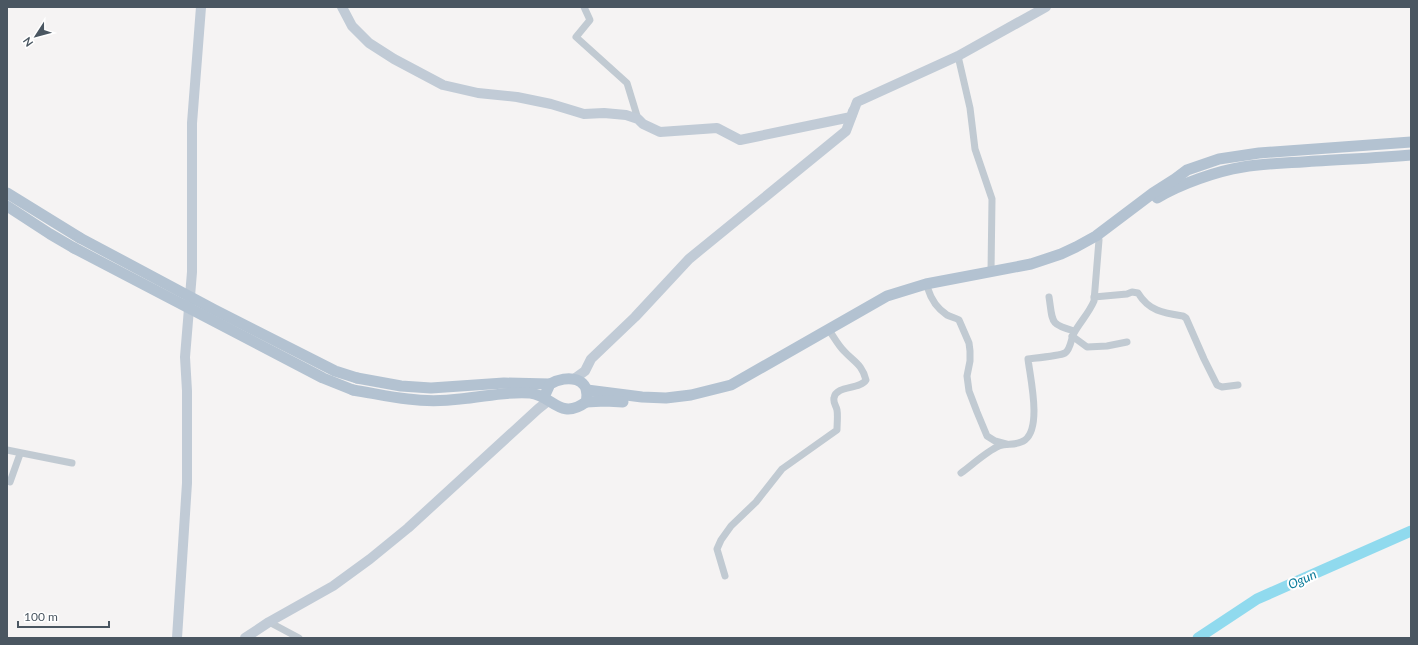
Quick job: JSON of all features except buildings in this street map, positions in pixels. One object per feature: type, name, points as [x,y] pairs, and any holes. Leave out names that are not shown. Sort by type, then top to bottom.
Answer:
[{"type":"main road","points":[[7,206],[50,234],[77,243],[215,310],[335,371],[357,378],[401,386],[431,388],[511,383],[550,384],[561,379],[642,397],[666,398],[711,391],[742,380],[887,296],[926,284],[1031,264],[1061,254],[1096,236],[1153,193],[1187,170],[1219,159],[1259,153],[1411,142]]},
{"type":"main road","points":[[7,193],[77,243],[323,378],[353,390],[410,400],[460,399],[512,393],[532,393],[540,395],[563,408],[576,407],[586,402],[605,401],[666,404],[714,398],[749,382],[889,300],[928,289],[1036,268],[1064,259],[1099,240],[1142,207],[1166,193],[1224,171],[1243,167],[1287,163],[1411,155]]},
{"type":"main road","points":[[547,400],[545,395],[550,384]]},
{"type":"main road","points":[[581,384],[586,402]]},
{"type":"street","points":[[177,638],[187,483],[188,391],[186,357],[192,272],[192,123],[196,85],[200,7]]},
{"type":"street","points":[[342,7],[352,26],[369,43],[394,59],[443,86],[478,93],[516,97],[551,104],[584,114],[604,113],[626,115],[638,119],[644,124],[660,132],[717,128],[740,140],[851,117],[857,102],[958,56],[1046,7]]},
{"type":"street","points":[[584,7],[590,20],[576,37],[628,83],[638,119]]},
{"type":"street","points":[[958,56],[970,108],[975,149],[992,198],[991,272]]},
{"type":"street","points":[[581,384],[588,376],[591,358],[635,317],[689,259],[846,131],[857,102]]},
{"type":"street","points":[[961,473],[998,446],[1018,444],[1027,439],[1031,432],[1034,403],[1028,359],[1065,353],[1068,350],[1073,334],[1091,307],[1094,297],[1099,240]]},
{"type":"street","points":[[928,289],[930,297],[940,308],[948,315],[959,320],[969,343],[970,361],[967,376],[969,391],[987,436],[995,441],[1008,445]]},
{"type":"street","points":[[1094,297],[1127,294],[1132,292],[1138,293],[1145,303],[1160,312],[1183,316],[1186,318],[1217,385],[1222,387],[1238,385]]},
{"type":"street","points":[[1049,297],[1052,318],[1055,324],[1073,334],[1088,347],[1107,346],[1127,342]]},
{"type":"street","points":[[725,576],[717,549],[721,540],[732,526],[756,502],[782,469],[837,430],[838,412],[834,402],[834,396],[838,392],[861,385],[866,380],[864,371],[858,362],[843,350],[831,333]]},
{"type":"street","points":[[245,638],[269,622],[333,586],[370,559],[414,522],[547,400]]},
{"type":"street","points":[[538,409],[563,408]]},
{"type":"street","points":[[7,450],[20,454],[72,463]]},
{"type":"street","points":[[10,482],[20,454]]},
{"type":"street","points":[[269,622],[299,638]]},
{"type":"waterway","name":"Ogun","points":[[1198,638],[1257,599],[1411,531]]}]
